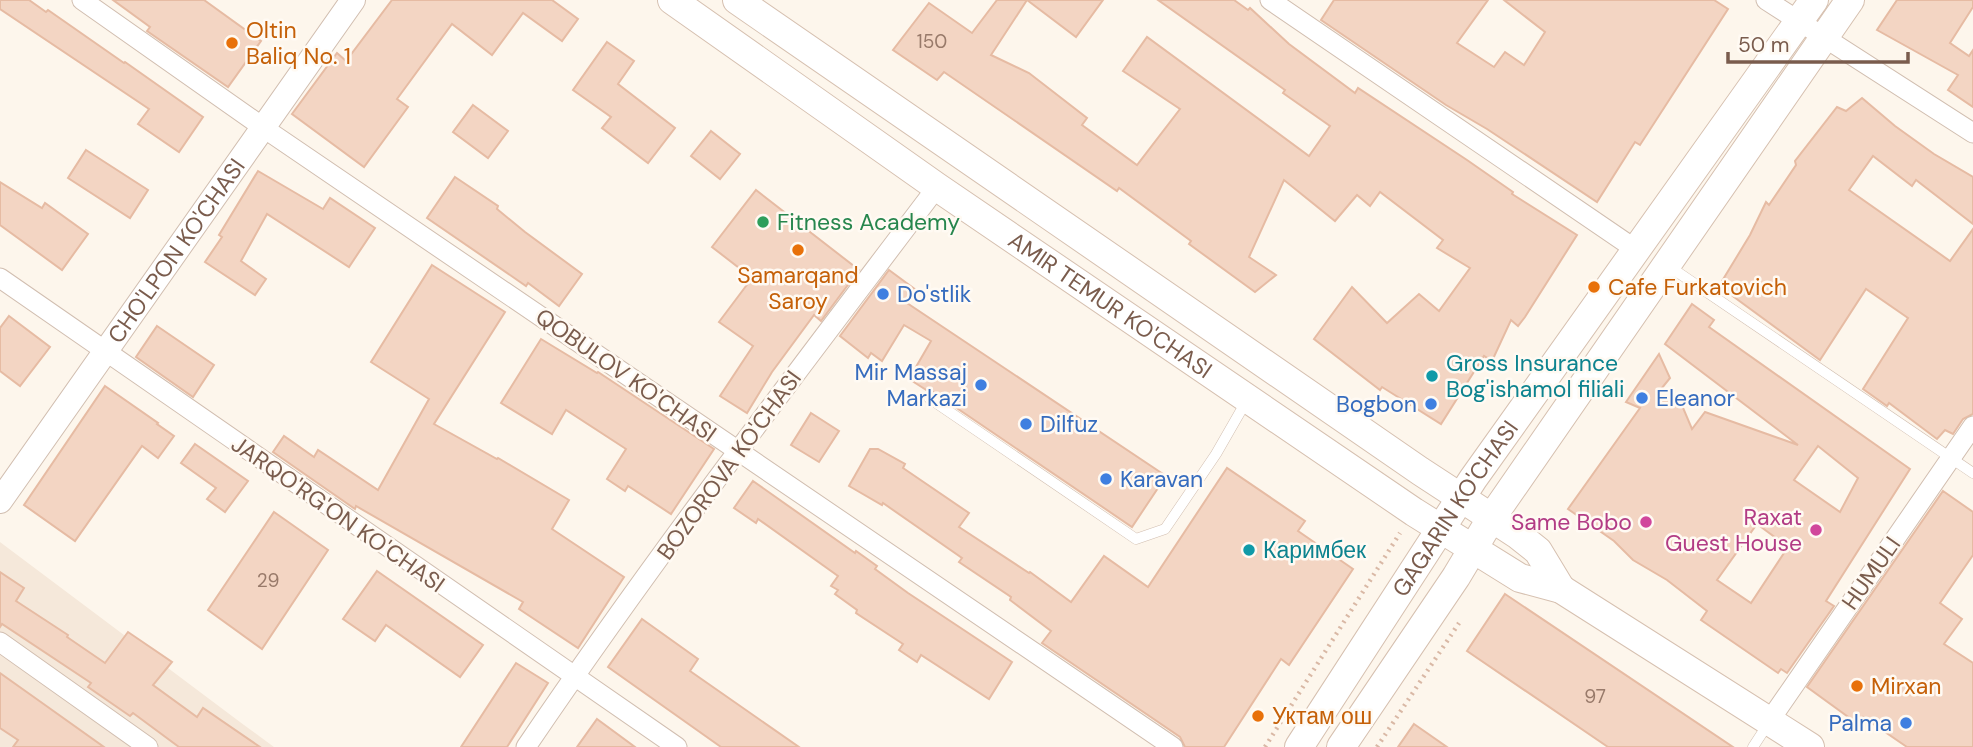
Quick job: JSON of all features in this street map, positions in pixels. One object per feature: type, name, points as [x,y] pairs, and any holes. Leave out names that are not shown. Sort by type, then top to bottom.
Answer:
[{"type":"main road","name":"AMIR TEMUR KO'CHASI","points":[[672,0],[937,187],[1414,512],[1520,578],[1561,589],[1810,747]]},
{"type":"main road","name":"AMIR TEMUR KO'CHASI","points":[[737,0],[1492,517],[1538,551],[1561,589]]},
{"type":"main road","name":"GAGARIN KO'CHASI","points":[[1341,747],[1492,517],[1850,0]]},
{"type":"main road","name":"GAGARIN KO'CHASI","points":[[1299,747],[1461,497],[1806,11]]},
{"type":"street","name":"QOBULOV KO'CHASI","points":[[82,0],[737,452],[1173,747]]},
{"type":"street","name":"CHO'LPON KO'CHASI","points":[[0,500],[353,0]]},
{"type":"street","points":[[1269,0],[1635,249]]},
{"type":"street","points":[[1766,0],[1806,11],[1823,38],[1973,134]]},
{"type":"street","name":"BOZOROVA KO'CHASI","points":[[526,747],[573,677],[737,452],[937,187]]},
{"type":"street","name":"JARQO'RG'ON KO'CHASI","points":[[0,278],[677,747]]},
{"type":"street","name":"HUMULI","points":[[1770,720],[1973,426]]},
{"type":"street","points":[[0,642],[148,747]]},
{"type":"lane","points":[[1667,264],[1744,319],[1952,456],[1973,473]]},
{"type":"lane","points":[[929,398],[1136,539],[1165,529],[1216,454],[1248,399]]},
{"type":"lane","points":[[1752,747],[1770,720]]},
{"type":"path","points":[[1265,747],[1414,512]]},
{"type":"path","points":[[1377,747],[1461,620]]},
{"type":"shaded area","points":[[0,542],[244,725],[274,747],[0,747]]},
{"type":"building","points":[[0,0],[29,0],[46,12],[48,10],[203,117],[179,152],[138,124],[149,109],[0,9]]},
{"type":"building","name":"Oltin Baliq No. 1","points":[[113,0],[204,0],[261,41],[228,87],[147,31],[150,27]]},
{"type":"building","points":[[392,0],[552,0],[578,19],[562,41],[523,13],[492,55],[452,24],[397,99],[408,107],[364,167],[292,114],[337,53],[346,61]]},
{"type":"building","points":[[997,0],[1027,0],[991,55],[1029,73],[1087,118],[1082,125],[1137,165],[1180,109],[1123,71],[1147,37],[1309,156],[1330,126],[1283,93],[1285,90],[1158,0],[1234,0],[1248,10],[1250,8],[1289,44],[1355,93],[1358,88],[1467,160],[1513,192],[1512,194],[1577,235],[1525,317],[1518,326],[1511,320],[1492,361],[1484,356],[1441,424],[1382,387],[1380,390],[1314,339],[1352,287],[1387,323],[1419,294],[1439,311],[1470,268],[1437,248],[1443,240],[1380,192],[1370,206],[1357,195],[1335,221],[1284,180],[1249,257],[1276,275],[1255,292],[1119,188],[1117,191],[944,72],[937,80],[893,50],[929,3],[972,33]]},
{"type":"building","points":[[1027,0],[1103,0],[1076,37]]},
{"type":"building","points":[[1334,0],[1488,0],[1457,43],[1494,67],[1505,52],[1524,65],[1545,32],[1504,0],[1714,0],[1728,9],[1640,145],[1635,142],[1597,202],[1446,105],[1321,20]]},
{"type":"building","points":[[1897,0],[1973,0],[1973,7],[1950,43],[1969,56],[1973,50],[1973,107],[1948,90],[1958,75],[1877,30]]},
{"type":"building","points":[[607,42],[634,61],[618,84],[675,128],[648,163],[602,128],[611,117],[573,90]]},
{"type":"building","points":[[1862,98],[1934,154],[1973,177],[1973,224],[1916,180],[1912,186],[1873,156],[1849,190],[1950,261],[1973,229],[1973,414],[1963,419],[1953,434],[1945,430],[1937,439],[1889,403],[1887,406],[1863,389],[1908,318],[1866,289],[1820,360],[1719,286],[1750,235],[1766,202],[1769,205],[1796,165],[1795,161],[1837,107],[1846,111]]},
{"type":"building","points":[[473,105],[508,131],[488,158],[453,132]]},
{"type":"building","points":[[711,131],[740,154],[720,179],[691,156]]},
{"type":"building","points":[[86,150],[148,190],[130,218],[68,178]]},
{"type":"building","points":[[258,171],[323,209],[330,198],[375,228],[349,267],[267,214],[241,261],[266,279],[255,295],[205,262],[222,237],[219,235]]},
{"type":"building","points":[[455,177],[498,206],[497,209],[525,232],[582,274],[559,306],[427,218]]},
{"type":"building","points":[[0,182],[42,208],[45,203],[88,234],[62,270],[0,225]]},
{"type":"building","points":[[756,190],[859,270],[821,321],[814,315],[772,372],[747,413],[720,396],[753,346],[719,322],[752,278],[712,247]]},
{"type":"building","points":[[432,265],[505,312],[434,424],[569,500],[552,529],[624,577],[578,648],[519,609],[523,602],[356,506],[355,509],[273,452],[284,436],[314,457],[318,450],[378,490],[429,399],[371,362]]},
{"type":"building","points":[[889,270],[916,290],[907,303],[1166,476],[1132,527],[933,392],[909,379],[931,341],[904,325],[882,361],[871,353],[868,358],[840,336]]},
{"type":"building","points":[[1692,304],[1714,320],[1709,327],[1910,469],[1826,601],[1834,606],[1787,673],[1781,669],[1778,673],[1701,620],[1707,611],[1667,580],[1633,560],[1614,541],[1568,509],[1640,408],[1626,402],[1659,354],[1670,378],[1657,394],[1681,403],[1692,429],[1705,412],[1798,445],[1665,344]],"holes":[[[1818,446],[1858,478],[1840,512],[1794,480]],[[1757,524],[1788,547],[1751,603],[1717,580]]]},
{"type":"building","points":[[9,316],[50,347],[20,386],[0,371],[0,328]]},
{"type":"building","points":[[157,326],[214,365],[193,397],[136,357]]},
{"type":"building","points":[[541,339],[598,372],[714,449],[671,514],[628,486],[625,491],[607,479],[626,449],[566,410],[552,434],[501,403]]},
{"type":"building","points":[[105,386],[174,436],[158,458],[142,446],[75,541],[24,505]]},
{"type":"building","points":[[811,413],[839,431],[819,462],[791,445]]},
{"type":"building","points":[[195,444],[248,481],[225,512],[207,499],[216,488],[181,463]]},
{"type":"building","points":[[870,449],[878,449],[905,464],[903,468],[969,513],[959,527],[1030,572],[1071,602],[1104,556],[1148,587],[1227,468],[1305,521],[1298,531],[1353,569],[1289,665],[1281,659],[1224,747],[1185,747],[1180,737],[1042,643],[1051,631],[1010,600],[1011,597],[959,562],[962,558],[883,503],[882,505],[849,486]]},
{"type":"building","points":[[753,481],[877,566],[875,569],[908,593],[1012,662],[989,699],[921,655],[917,662],[899,650],[903,644],[856,613],[857,610],[835,594],[838,590],[831,586],[838,576],[758,519],[756,523],[734,508]]},
{"type":"building","points":[[1943,491],[1973,512],[1973,555],[1940,603],[1962,619],[1944,644],[1973,663],[1973,747],[1907,747],[1863,717],[1858,724],[1807,687]]},
{"type":"building","points":[[274,512],[328,550],[262,649],[208,610]]},
{"type":"building","points":[[377,571],[483,645],[460,677],[386,625],[375,641],[343,619]]},
{"type":"building","points":[[0,572],[24,588],[16,601],[105,663],[128,632],[172,662],[153,685],[197,717],[203,708],[260,747],[179,747],[133,713],[130,716],[88,687],[91,683],[2,624],[0,627]]},
{"type":"building","points":[[1505,594],[1733,747],[1608,747],[1467,651]]},
{"type":"building","points":[[642,619],[698,659],[690,671],[799,747],[721,747],[608,667]]},
{"type":"building","points":[[516,663],[548,683],[507,747],[461,747]]},
{"type":"building","points":[[0,673],[104,747],[13,747],[18,740],[0,728]]},
{"type":"building","points":[[597,719],[635,747],[577,747]]},
{"type":"building","points":[[1414,724],[1447,747],[1398,747]]},
{"type":"place","name":"Oltin Baliq No. 1","points":[[232,43]]},
{"type":"place","name":"Fitness Academy","points":[[763,222]]},
{"type":"place","name":"Samarqand Saroy","points":[[798,250]]},
{"type":"place","name":"Cafe Furkatovich","points":[[1594,287]]},
{"type":"place","name":"Do'stlik","points":[[883,294]]},
{"type":"place","name":"Gross Insurance Bog'ishamol filiali","points":[[1432,376]]},
{"type":"place","name":"Mir Massaj Markazi","points":[[981,385]]},
{"type":"place","name":"Eleanor","points":[[1642,398]]},
{"type":"place","name":"Bogbon","points":[[1431,404]]},
{"type":"place","name":"Dilfuz","points":[[1026,424]]},
{"type":"place","name":"Karavan","points":[[1106,479]]},
{"type":"place","name":"Same Bobo","points":[[1646,522]]},
{"type":"place","name":"Raxat Guest House","points":[[1816,530]]},
{"type":"place","name":"Каримбек","points":[[1249,550]]},
{"type":"place","name":"Mirxan","points":[[1857,686]]},
{"type":"place","name":"Уктам ош","points":[[1258,716]]},
{"type":"place","name":"Palma","points":[[1906,723]]}]
